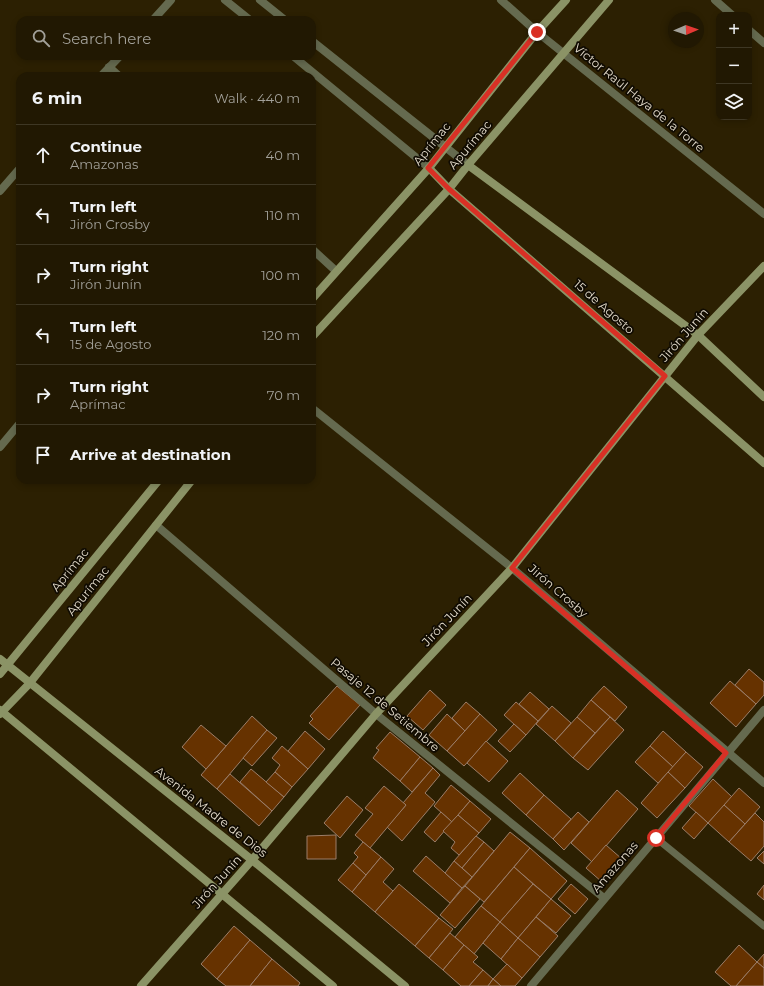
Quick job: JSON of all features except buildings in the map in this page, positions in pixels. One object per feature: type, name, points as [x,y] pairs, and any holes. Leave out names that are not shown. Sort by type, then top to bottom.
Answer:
[{"type":"street","points":[[156,16],[171,0]]},
{"type":"street","points":[[225,0],[245,16]]},
{"type":"street","points":[[260,0],[280,16]]},
{"type":"street","name":"Víctor Raúl Haya de la Torre","points":[[500,0],[537,32],[764,214]]},
{"type":"street","name":"Aprímac","points":[[316,294],[428,168],[537,32],[566,0]]},
{"type":"street","name":"Apurímac","points":[[316,333],[449,189],[610,0]]},
{"type":"street","points":[[714,0],[728,12]]},
{"type":"street","points":[[752,33],[764,43]]},
{"type":"street","points":[[316,44],[468,165],[698,335],[764,397]]},
{"type":"street","points":[[105,72],[116,60]]},
{"type":"street","points":[[298,60],[312,72]]},
{"type":"street","points":[[109,67],[115,72]]},
{"type":"street","points":[[316,75],[428,168]]},
{"type":"street","name":"15 de Agosto","points":[[428,168],[449,189],[764,463]]},
{"type":"street","points":[[0,191],[16,173]]},
{"type":"street","points":[[316,253],[336,271]]},
{"type":"street","name":"Jirón Junín","points":[[141,986],[252,860],[376,714],[512,568],[698,335],[764,266]]},
{"type":"street","name":"Jirón Crosby","points":[[316,411],[512,568],[726,753],[764,783]]},
{"type":"street","points":[[0,447],[16,428]]},
{"type":"street","name":"Aprímac","points":[[0,674],[156,484]]},
{"type":"street","name":"Apurímac","points":[[1,712],[29,684],[189,484]]},
{"type":"street","name":"Pasaje 12 de Setiembre","points":[[156,525],[376,714],[604,898]]},
{"type":"street","name":"Avenida Madre de Dios","points":[[0,659],[29,684],[252,860],[405,986]]},
{"type":"street","name":"Amazonas","points":[[531,986],[726,753],[764,710]]},
{"type":"street","points":[[1,712],[333,986]]},
{"type":"lane","points":[[656,838],[764,926]]},
{"type":"route","points":[[537,32],[428,168],[449,189],[665,376],[512,568],[726,753],[656,838]]}]
